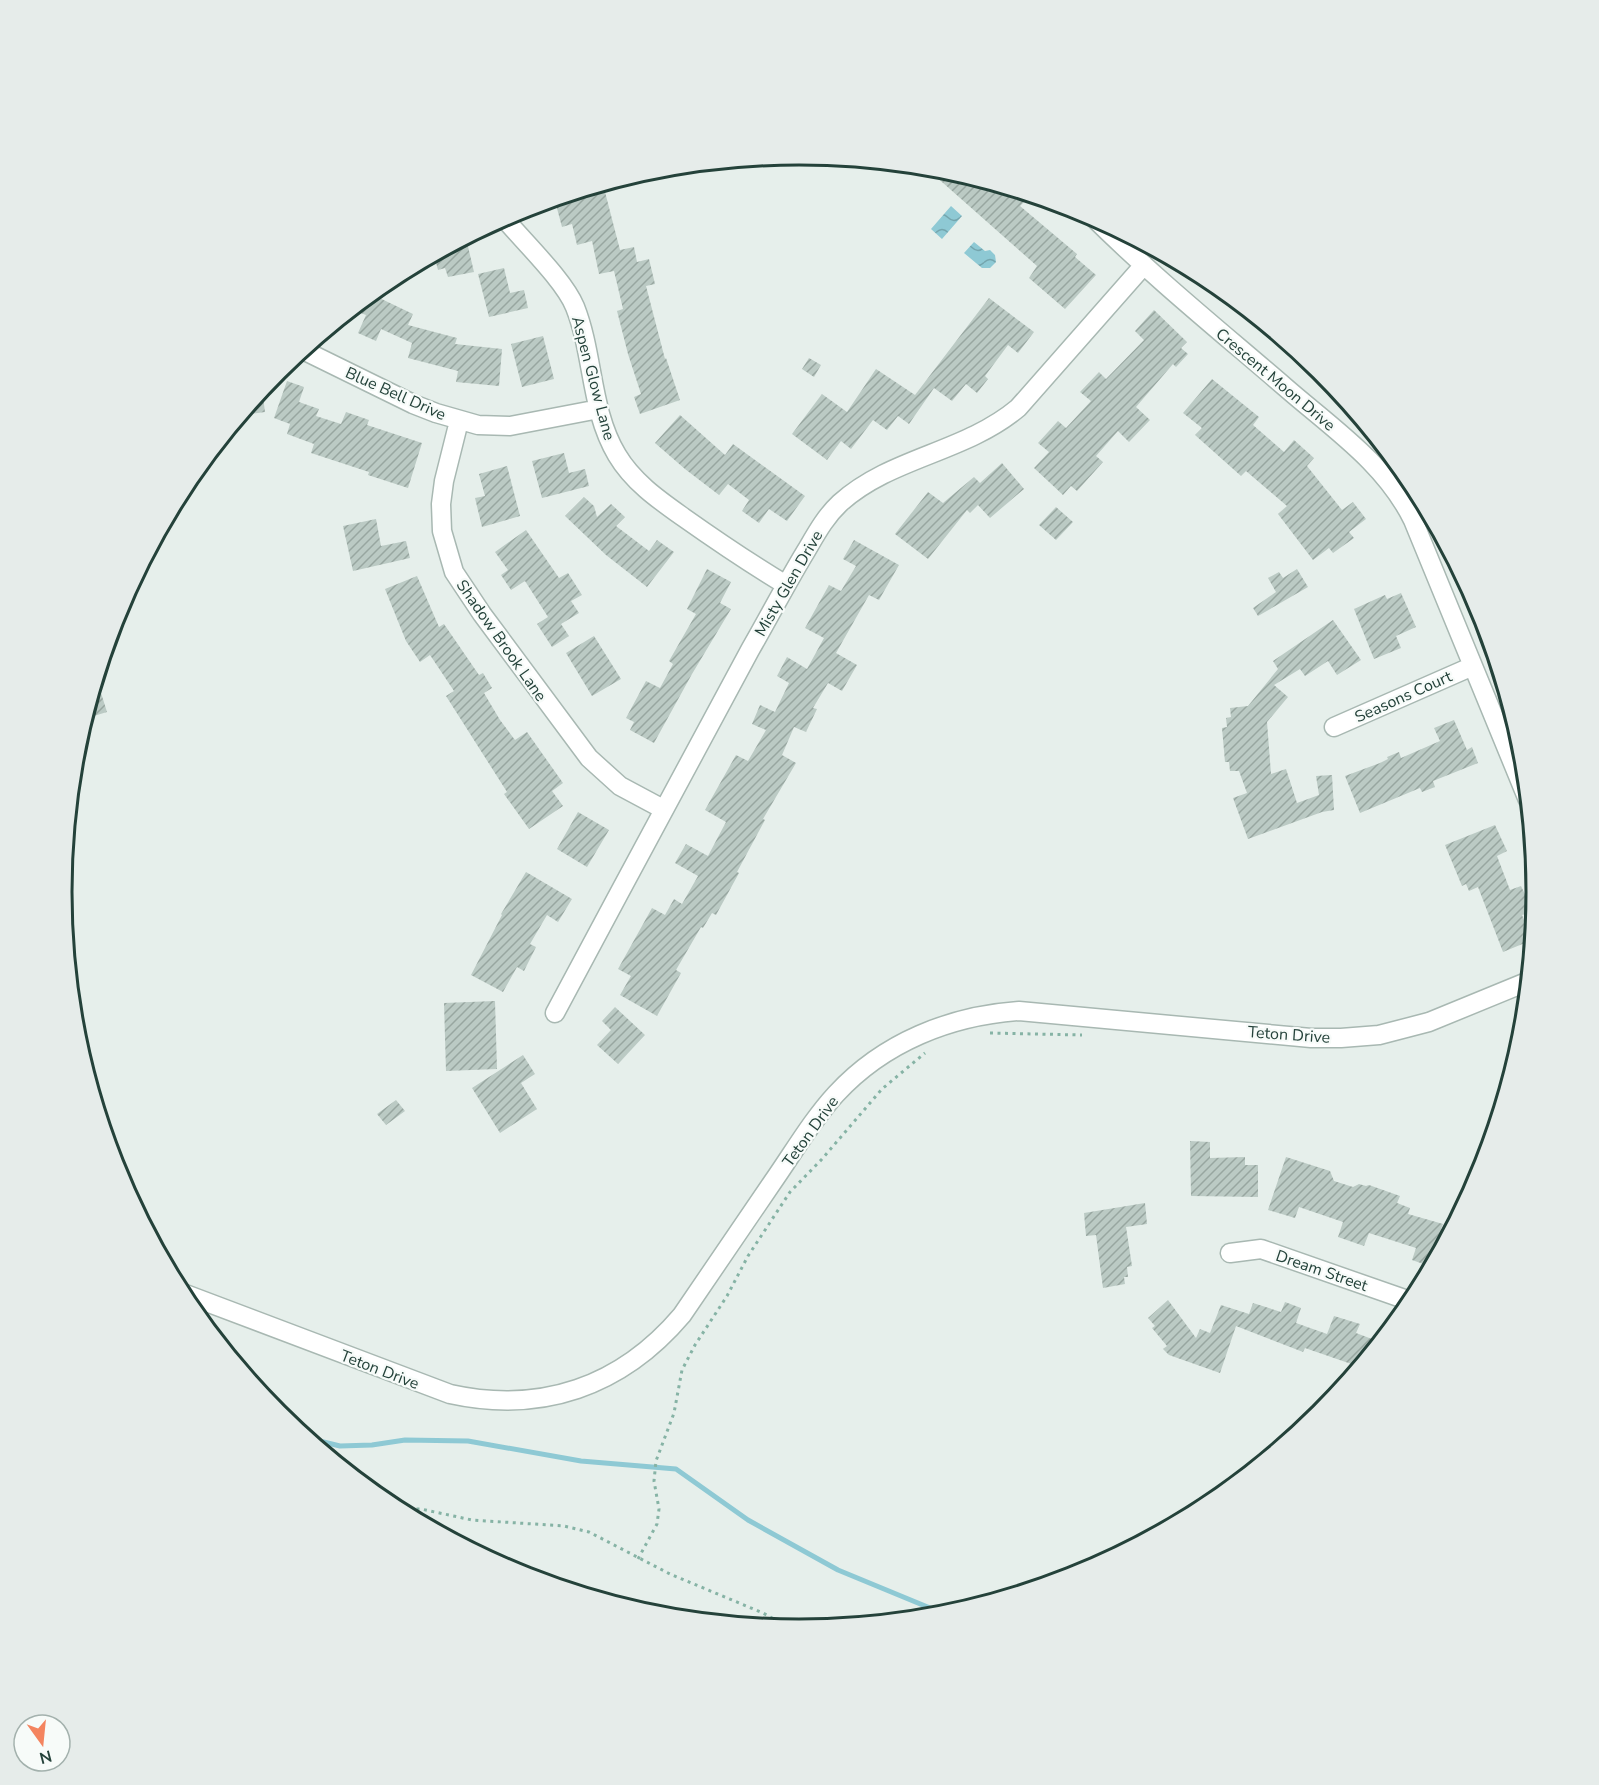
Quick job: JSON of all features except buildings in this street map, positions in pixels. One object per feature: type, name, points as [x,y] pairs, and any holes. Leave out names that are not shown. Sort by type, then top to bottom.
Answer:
[{"type":"street","name":"Aspen Glow Lane","points":[[510,225],[558,280],[574,304],[582,328],[599,409],[605,430],[618,458],[645,488],[736,555],[786,585]]},
{"type":"street","name":"Crescent Moon Drive","points":[[1112,236],[1143,265],[1356,446],[1394,487],[1413,520],[1517,774]]},
{"type":"street","name":"Misty Glen Drive","points":[[555,1013],[663,809],[786,585],[825,520],[840,503],[862,486],[971,439],[1008,417],[1143,265]]},
{"type":"street","name":"Blue Bell Drive","points":[[311,354],[413,404],[459,421],[484,426],[510,426],[599,409]]},
{"type":"street","name":"Shadow Brook Lane","points":[[459,421],[441,504],[442,531],[454,572],[482,614],[589,758],[620,786],[663,809]]},
{"type":"street","name":"Seasons Court","points":[[1334,727],[1473,666]]},
{"type":"street","name":"Teton Drive","points":[[196,1298],[450,1394],[475,1399],[513,1401],[564,1394],[589,1385],[624,1367],[640,1357],[662,1337],[682,1315],[812,1124],[836,1094],[876,1060],[924,1032],[981,1015],[1019,1011],[1311,1038],[1370,1036],[1429,1022],[1521,984]]},
{"type":"street","name":"Dream Street","points":[[1230,1253],[1261,1249],[1403,1298]]},
{"type":"path","points":[[988,1033],[1084,1035]]},
{"type":"path","points":[[638,1559],[657,1524],[659,1509],[654,1481],[655,1467],[674,1413],[682,1370],[691,1352],[727,1296],[748,1256],[790,1192],[882,1089],[927,1051]]},
{"type":"path","points":[[412,1508],[472,1520],[589,1532],[638,1559],[774,1619]]},
{"type":"water","points":[[951,206],[962,216],[942,239],[931,229]]},
{"type":"water","points":[[974,242],[985,251],[990,250],[995,255],[996,262],[990,268],[982,268],[964,253]]},
{"type":"waterway","points":[[324,1442],[340,1446],[372,1445],[405,1440],[468,1441],[581,1461],[676,1469],[748,1520],[838,1570],[930,1608]]}]
